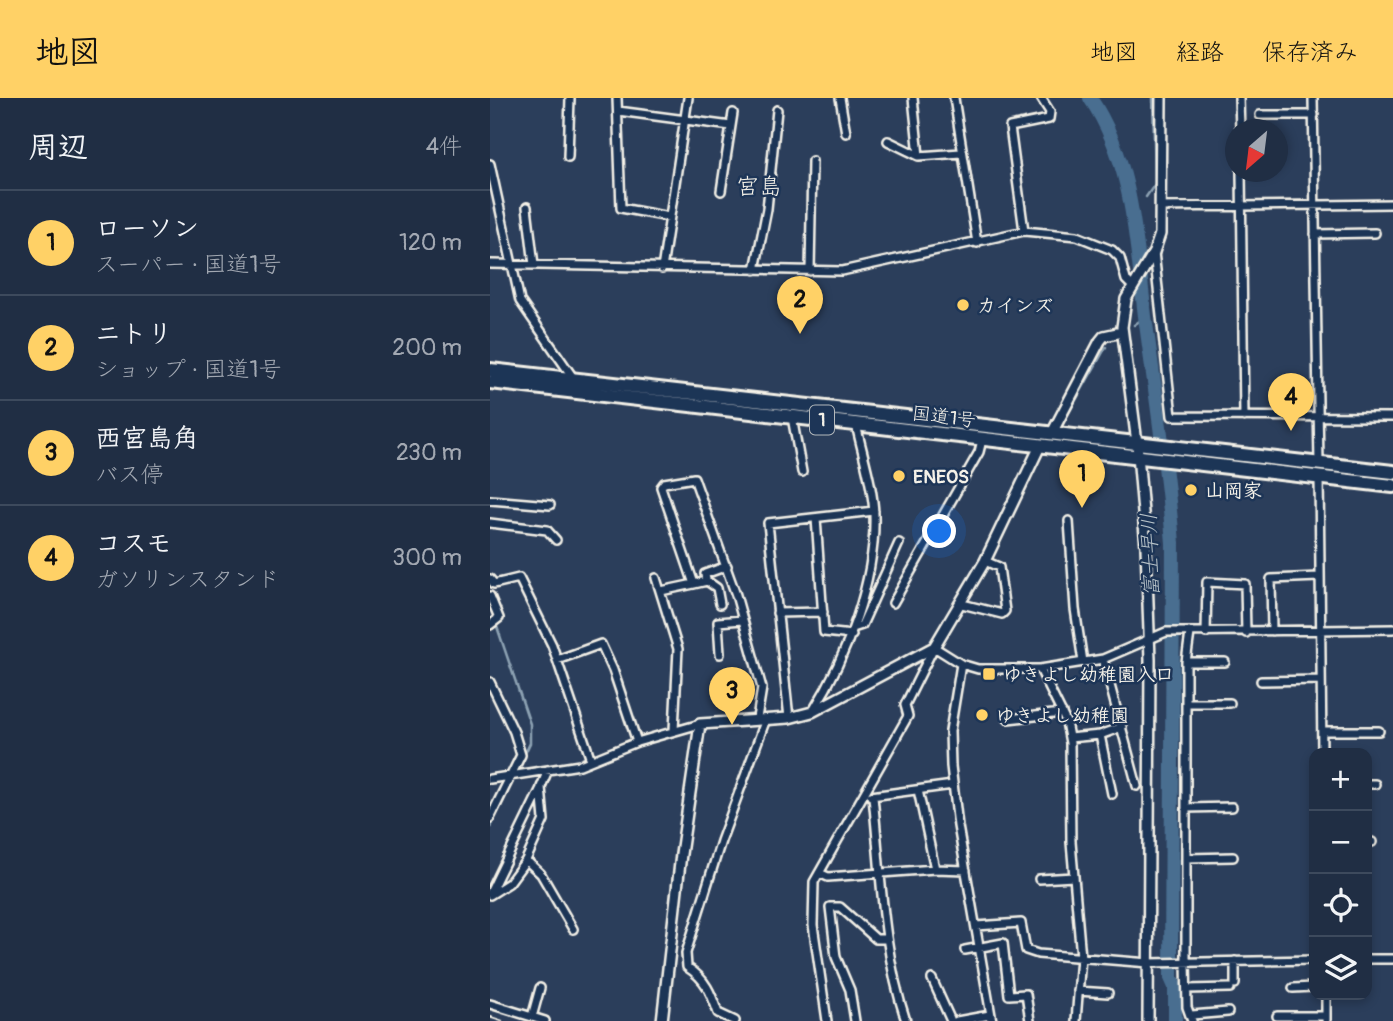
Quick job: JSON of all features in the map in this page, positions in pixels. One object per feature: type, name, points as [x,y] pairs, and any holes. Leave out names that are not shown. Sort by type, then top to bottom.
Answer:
[{"type":"highway","name":"国道1号","points":[[490,370],[1138,443],[1174,461],[1393,472]]},
{"type":"highway","name":"国道1号","points":[[490,382],[1139,457],[1172,447],[1319,470],[1393,486]]},
{"type":"street","points":[[568,158],[570,98]]},
{"type":"street","points":[[617,98],[621,208],[669,217]]},
{"type":"street","points":[[662,269],[688,98]]},
{"type":"street","points":[[840,98],[846,133]]},
{"type":"street","points":[[913,98],[919,156]]},
{"type":"street","points":[[954,98],[977,243]]},
{"type":"street","points":[[1024,231],[1010,127],[1049,119],[1050,112],[1041,98]]},
{"type":"street","points":[[1149,1021],[1154,962],[1149,640],[1138,443],[1122,332],[1123,312],[1130,287],[1152,256],[1160,234],[1161,98]]},
{"type":"street","points":[[1239,98],[1240,119]]},
{"type":"street","points":[[1313,98],[1322,748]]},
{"type":"street","points":[[755,270],[767,209],[777,110]]},
{"type":"street","points":[[618,111],[731,126]]},
{"type":"street","points":[[721,191],[733,113]]},
{"type":"street","points":[[1259,115],[1314,115]]},
{"type":"street","points":[[888,141],[919,156],[961,153]]},
{"type":"street","points":[[810,271],[812,161]]},
{"type":"street","points":[[490,164],[520,301],[574,379]]},
{"type":"street","points":[[1241,182],[1244,417]]},
{"type":"street","points":[[1160,208],[1393,204]]},
{"type":"street","points":[[527,207],[534,265]]},
{"type":"street","points":[[490,264],[842,271],[1024,231],[1077,236],[1112,250],[1120,258],[1130,287]]},
{"type":"street","points":[[1315,234],[1375,233]]},
{"type":"street","points":[[1152,256],[1172,416],[1393,417]]},
{"type":"street","points":[[1052,433],[1054,423],[1100,341],[1104,336],[1122,332]]},
{"type":"street","points":[[792,417],[802,472]]},
{"type":"street","points":[[812,712],[834,677],[853,632],[872,545],[873,511],[856,424]]},
{"type":"street","points":[[893,603],[979,452],[982,440]]},
{"type":"street","points":[[827,1021],[811,897],[819,873],[908,716],[905,705],[934,647],[962,604],[985,561],[1040,446]]},
{"type":"street","points":[[694,584],[661,491],[664,483],[694,478],[727,566],[762,688],[761,718],[686,953],[687,967],[699,975],[713,993],[718,1013],[735,1021]]},
{"type":"street","points":[[490,500],[550,505]]},
{"type":"street","points":[[789,718],[768,523],[873,511]]},
{"type":"street","points":[[816,518],[824,632],[853,632],[862,625],[899,543]]},
{"type":"street","points":[[1069,521],[1074,609],[1083,663]]},
{"type":"street","points":[[490,523],[547,530],[556,540]]},
{"type":"street","points":[[962,604],[1002,614],[1005,611],[999,567],[985,561]]},
{"type":"street","points":[[706,581],[705,574],[727,566]]},
{"type":"street","points":[[1272,631],[1271,579],[1319,577]]},
{"type":"street","points":[[490,579],[494,584],[519,578],[557,660],[591,760]]},
{"type":"street","points":[[656,578],[678,649],[674,730]]},
{"type":"street","points":[[661,592],[706,581],[717,588],[720,604]]},
{"type":"street","points":[[1206,633],[1207,582],[1245,584],[1246,633]]},
{"type":"street","points":[[490,596],[498,619],[490,625]]},
{"type":"street","points":[[777,613],[823,612]]},
{"type":"street","points":[[720,654],[718,622],[742,620]]},
{"type":"street","points":[[934,647],[961,664],[978,669],[1040,669],[1103,659],[1149,640],[1159,633],[1393,629]]},
{"type":"street","points":[[1187,633],[1184,963],[1187,1007],[1192,1018],[1228,1012]]},
{"type":"street","points":[[557,660],[601,644],[613,670],[637,742]]},
{"type":"street","points":[[490,779],[591,760],[637,742],[700,724],[789,718],[812,712],[934,647]]},
{"type":"street","points":[[1103,659],[1137,786]]},
{"type":"street","points":[[1186,662],[1225,662]]},
{"type":"street","points":[[957,1021],[991,1018],[953,785],[950,731],[961,664]]},
{"type":"street","points":[[1040,669],[1062,713],[1069,737],[1074,877],[1081,957],[1076,1021]]},
{"type":"street","points":[[1261,681],[1321,680]]},
{"type":"street","points":[[490,682],[519,744],[521,755],[490,818]]},
{"type":"street","points":[[1186,703],[1230,702]]},
{"type":"street","points":[[1008,719],[1062,713]]},
{"type":"street","points":[[662,1021],[681,854],[700,724]]},
{"type":"street","points":[[1069,737],[1100,735],[1122,727]]},
{"type":"street","points":[[1322,731],[1379,731]]},
{"type":"street","points":[[1100,735],[1112,794]]},
{"type":"street","points":[[1132,767],[1150,766]]},
{"type":"street","points":[[490,894],[548,770]]},
{"type":"street","points":[[862,796],[953,785]]},
{"type":"street","points":[[490,894],[509,883],[526,860],[544,820],[541,787]]},
{"type":"street","points":[[918,790],[935,869]]},
{"type":"street","points":[[873,796],[887,939],[895,987],[906,1021]]},
{"type":"street","points":[[1186,808],[1232,807]]},
{"type":"street","points":[[1186,858],[1233,857]]},
{"type":"street","points":[[526,860],[541,874],[573,929]]},
{"type":"street","points":[[819,873],[828,877],[935,869],[966,870]]},
{"type":"street","points":[[1039,879],[1074,877]]},
{"type":"street","points":[[855,1021],[850,990],[835,957],[830,907],[840,906],[876,939],[887,939]]},
{"type":"street","points":[[976,926],[1021,923],[1027,950],[1038,954],[1184,963],[1309,960]]},
{"type":"street","points":[[965,950],[1003,943],[1009,995],[1026,995],[1030,1021]]},
{"type":"street","points":[[1372,959],[1393,959]]},
{"type":"street","points":[[1187,989],[1233,986],[1235,961]]},
{"type":"street","points":[[932,979],[951,1021]]},
{"type":"street","points":[[1293,988],[1309,987]]},
{"type":"street","points":[[532,1017],[540,988]]},
{"type":"street","points":[[1078,990],[1108,993]]},
{"type":"street","points":[[1277,1016],[1326,1019],[1326,1000]]},
{"type":"street","points":[[490,1004],[545,1021]]},
{"type":"waterway","name":"富士早川","points":[[1090,98],[1116,150],[1131,207],[1171,515],[1171,978],[1175,987],[1175,1021]]},
{"type":"waterway","points":[[1146,197],[1155,184],[1153,98]]},
{"type":"waterway","points":[[1134,325],[1145,317]]},
{"type":"waterway","points":[[1066,418],[1106,347]]},
{"type":"waterway","points":[[490,606],[530,724],[530,743],[490,828]]},
{"type":"railway","points":[[490,1017],[502,1021]]},
{"type":"place","name":"カインズ","points":[[963,305]]},
{"type":"place","name":"ニトリ","points":[[800,334]]},
{"type":"place","name":"コスモ","points":[[1291,431]]},
{"type":"place","name":"ENEOS","points":[[899,476]]},
{"type":"place","name":"山岡家","points":[[1191,490]]},
{"type":"place","name":"ローソン","points":[[1082,508]]},
{"type":"place","name":"ゆきよし幼稚園入口","points":[[989,674]]},
{"type":"place","name":"ゆきよし幼稚園","points":[[982,715]]},
{"type":"place","name":"西宮島角","points":[[732,725]]},
{"type":"district","name":"宮島","points":[[759,186]]}]
